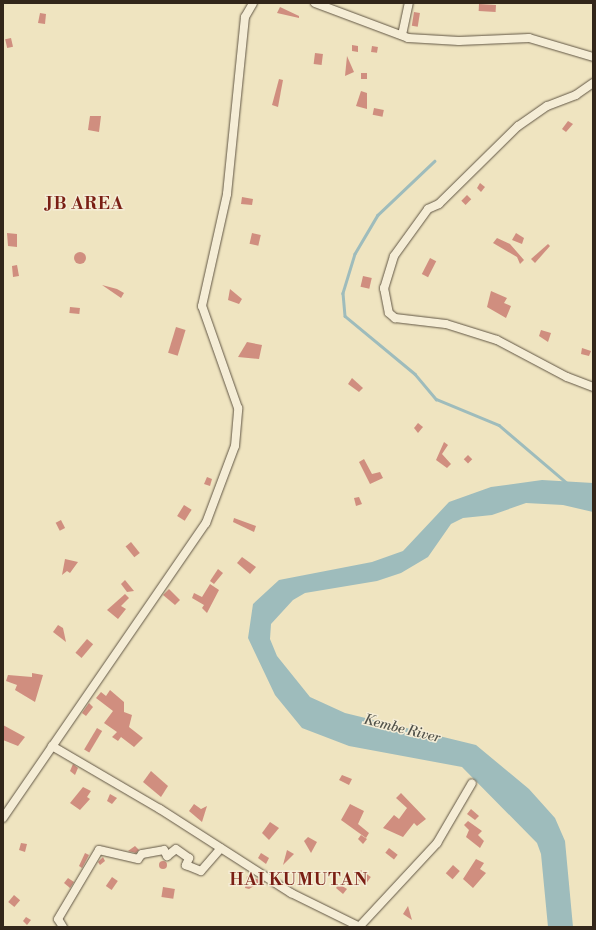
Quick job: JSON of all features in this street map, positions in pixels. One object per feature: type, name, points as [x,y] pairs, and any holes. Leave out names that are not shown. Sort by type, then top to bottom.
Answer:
[{"type":"street","points":[[3,818],[206,523],[235,446],[238,408],[202,306],[217,251],[227,194],[244,17],[253,3]]},
{"type":"street","points":[[315,3],[402,35],[431,41],[529,38],[593,57]]},
{"type":"street","points":[[402,35],[409,3]]},
{"type":"street","points":[[593,83],[576,95],[547,106],[518,126],[439,204],[428,209],[397,251],[384,288],[389,313],[395,318],[446,324],[497,340],[567,377],[593,387]]},
{"type":"street","points":[[52,746],[221,848],[291,893],[360,927],[437,843],[472,783]]},
{"type":"street","points":[[63,927],[58,919],[99,850],[138,859],[142,854],[164,850],[167,856],[176,849],[189,858],[186,865],[201,871],[221,848]]},
{"type":"water","name":"Kembe River","points":[[542,480],[593,483],[593,512],[563,505],[526,503],[492,515],[463,518],[451,524],[428,557],[401,573],[377,581],[305,593],[293,600],[271,624],[270,639],[277,656],[310,697],[345,713],[476,745],[529,789],[555,818],[565,841],[573,927],[548,927],[541,854],[537,843],[462,767],[349,746],[302,728],[275,695],[248,638],[253,604],[279,580],[372,562],[403,551],[449,502],[491,487]]},
{"type":"building","points":[[479,4],[496,5],[496,12],[479,11]]},
{"type":"building","points":[[280,7],[299,16],[299,18],[277,13]]},
{"type":"building","points":[[414,12],[420,13],[418,27],[412,26]]},
{"type":"building","points":[[40,13],[46,14],[45,24],[38,23]]},
{"type":"building","points":[[11,38],[13,47],[7,48],[5,39]]},
{"type":"building","points":[[352,45],[358,46],[358,52],[352,51]]},
{"type":"building","points":[[372,46],[378,47],[377,53],[371,52]]},
{"type":"building","points":[[315,53],[323,54],[322,65],[314,64]]},
{"type":"building","points":[[347,56],[354,72],[345,76]]},
{"type":"building","points":[[361,73],[367,73],[367,79],[361,79]]},
{"type":"building","points":[[279,79],[283,80],[278,107],[272,105]]},
{"type":"building","points":[[361,91],[367,93],[367,109],[356,106]]},
{"type":"building","points":[[374,108],[384,110],[382,117],[373,115]]},
{"type":"building","points":[[90,116],[101,116],[99,132],[88,130]]},
{"type":"building","points":[[568,121],[573,124],[566,132],[562,129]]},
{"type":"building","points":[[480,183],[485,187],[481,192],[477,188]]},
{"type":"building","points":[[467,195],[471,199],[466,205],[461,201]]},
{"type":"building","points":[[242,197],[253,199],[252,205],[241,204]]},
{"type":"building","points":[[7,233],[17,234],[17,247],[8,246]]},
{"type":"building","points":[[252,233],[261,235],[258,246],[250,244]]},
{"type":"building","points":[[516,233],[524,238],[522,244],[512,240]]},
{"type":"building","points":[[497,238],[510,244],[524,260],[520,264],[517,257],[493,243]]},
{"type":"building","points":[[548,244],[550,246],[535,263],[531,259]]},
{"type":"building","points":[[80,252],[84,254],[86,258],[84,262],[80,264],[76,262],[74,258],[76,254]]},
{"type":"building","points":[[430,258],[436,261],[428,277],[422,274]]},
{"type":"building","points":[[17,265],[19,276],[13,277],[12,266]]},
{"type":"building","points":[[363,276],[372,278],[369,289],[361,287]]},
{"type":"building","points":[[102,285],[117,289],[124,293],[121,298]]},
{"type":"building","points":[[230,289],[242,299],[239,304],[228,300]]},
{"type":"building","points":[[491,291],[507,298],[504,303],[511,306],[506,318],[487,307]]},
{"type":"building","points":[[70,307],[80,308],[79,314],[69,313]]},
{"type":"building","points":[[176,327],[186,330],[178,356],[168,353]]},
{"type":"building","points":[[541,330],[551,333],[548,342],[539,336]]},
{"type":"building","points":[[247,342],[262,345],[259,359],[238,357]]},
{"type":"building","points":[[582,348],[591,351],[589,356],[581,354]]},
{"type":"building","points":[[352,378],[363,388],[359,392],[348,384]]},
{"type":"building","points":[[418,423],[423,427],[418,433],[414,428]]},
{"type":"building","points":[[444,442],[448,445],[442,454],[451,464],[447,468],[436,460]]},
{"type":"building","points":[[468,455],[472,459],[468,463],[464,459]]},
{"type":"building","points":[[364,459],[372,474],[380,472],[383,478],[370,484],[359,462]]},
{"type":"building","points":[[207,477],[212,479],[210,486],[204,484]]},
{"type":"building","points":[[359,497],[362,504],[356,506],[354,498]]},
{"type":"building","points":[[184,505],[192,510],[185,521],[177,516]]},
{"type":"building","points":[[234,518],[256,526],[254,532],[233,522]]},
{"type":"building","points":[[61,520],[65,528],[60,531],[56,523]]},
{"type":"building","points":[[131,542],[140,553],[134,557],[126,546]]},
{"type":"building","points":[[242,557],[256,567],[250,574],[237,563]]},
{"type":"building","points":[[65,559],[78,562],[70,573],[67,571],[62,575]]},
{"type":"building","points":[[218,569],[223,573],[214,584],[210,581]]},
{"type":"building","points":[[125,580],[134,591],[127,592],[121,584]]},
{"type":"building","points":[[210,584],[219,590],[207,613],[202,608],[204,605],[192,598],[194,593],[202,597]]},
{"type":"building","points":[[169,589],[180,600],[175,605],[163,595]]},
{"type":"building","points":[[125,594],[129,598],[121,606],[126,609],[118,619],[107,610]]},
{"type":"building","points":[[58,625],[63,628],[66,642],[53,632]]},
{"type":"building","points":[[87,639],[93,644],[82,658],[75,653]]},
{"type":"building","points":[[32,673],[43,675],[35,702],[15,690],[17,685],[6,681],[8,675],[32,677]]},
{"type":"building","points":[[110,690],[124,702],[124,712],[132,715],[129,727],[143,738],[134,747],[121,737],[118,741],[112,737],[117,732],[104,723],[113,711],[96,698],[101,692],[106,696]]},
{"type":"building","points":[[89,703],[93,707],[86,716],[82,713]]},
{"type":"building","points":[[3,725],[25,737],[18,746],[3,740]]},
{"type":"building","points":[[97,728],[102,731],[89,753],[84,749]]},
{"type":"building","points":[[73,764],[78,768],[75,775],[70,771]]},
{"type":"building","points":[[151,771],[168,786],[161,797],[143,782]]},
{"type":"building","points":[[342,775],[352,779],[349,785],[339,780]]},
{"type":"building","points":[[83,787],[91,791],[87,797],[90,799],[80,810],[70,803]]},
{"type":"building","points":[[401,793],[426,819],[417,826],[414,823],[403,837],[383,828],[394,815],[399,819],[407,808],[396,798]]},
{"type":"building","points":[[110,794],[117,798],[112,804],[107,801]]},
{"type":"building","points":[[194,804],[201,809],[207,806],[202,822],[189,811]]},
{"type":"building","points":[[350,804],[364,811],[358,824],[369,833],[366,838],[341,820]]},
{"type":"building","points":[[471,809],[479,816],[475,820],[467,814]]},
{"type":"building","points":[[468,821],[482,831],[478,835],[484,841],[480,848],[466,837],[469,830],[464,825]]},
{"type":"building","points":[[270,822],[279,828],[269,840],[262,833]]},
{"type":"building","points":[[361,835],[367,839],[363,844],[358,839]]},
{"type":"building","points":[[308,837],[317,842],[311,853],[304,841]]},
{"type":"building","points":[[21,843],[27,844],[25,852],[19,850]]},
{"type":"building","points":[[135,846],[139,850],[136,853],[128,851]]},
{"type":"building","points":[[389,848],[398,855],[394,860],[385,853]]},
{"type":"building","points":[[287,850],[294,854],[283,865]]},
{"type":"building","points":[[85,853],[89,855],[82,868],[79,866]]},
{"type":"building","points":[[261,853],[269,858],[266,864],[258,858]]},
{"type":"building","points":[[103,857],[105,861],[100,865],[98,862]]},
{"type":"building","points":[[476,859],[484,863],[480,869],[486,873],[473,888],[463,879]]},
{"type":"building","points":[[161,861],[165,861],[167,865],[165,869],[161,869],[159,867],[159,863]]},
{"type":"building","points":[[453,865],[460,871],[453,879],[446,873]]},
{"type":"building","points":[[361,870],[371,877],[365,885],[355,878]]},
{"type":"building","points":[[247,876],[262,881],[249,889],[245,888]]},
{"type":"building","points":[[112,877],[118,881],[112,890],[106,886]]},
{"type":"building","points":[[68,878],[74,882],[70,888],[64,883]]},
{"type":"building","points":[[339,884],[347,889],[343,894],[336,888]]},
{"type":"building","points":[[163,887],[175,889],[173,899],[161,897]]},
{"type":"building","points":[[14,895],[20,900],[14,907],[8,902]]},
{"type":"building","points":[[408,906],[412,920],[403,914]]},
{"type":"building","points":[[26,917],[31,920],[27,925],[23,921]]},
{"type":"waterway","points":[[435,161],[378,215],[355,254],[343,293],[345,316],[415,374],[436,399],[499,425],[566,482]]},
{"type":"district","name":"JB AREA","points":[[85,205]]},
{"type":"district","name":"HAI KUMUTAN","points":[[299,881]]}]
